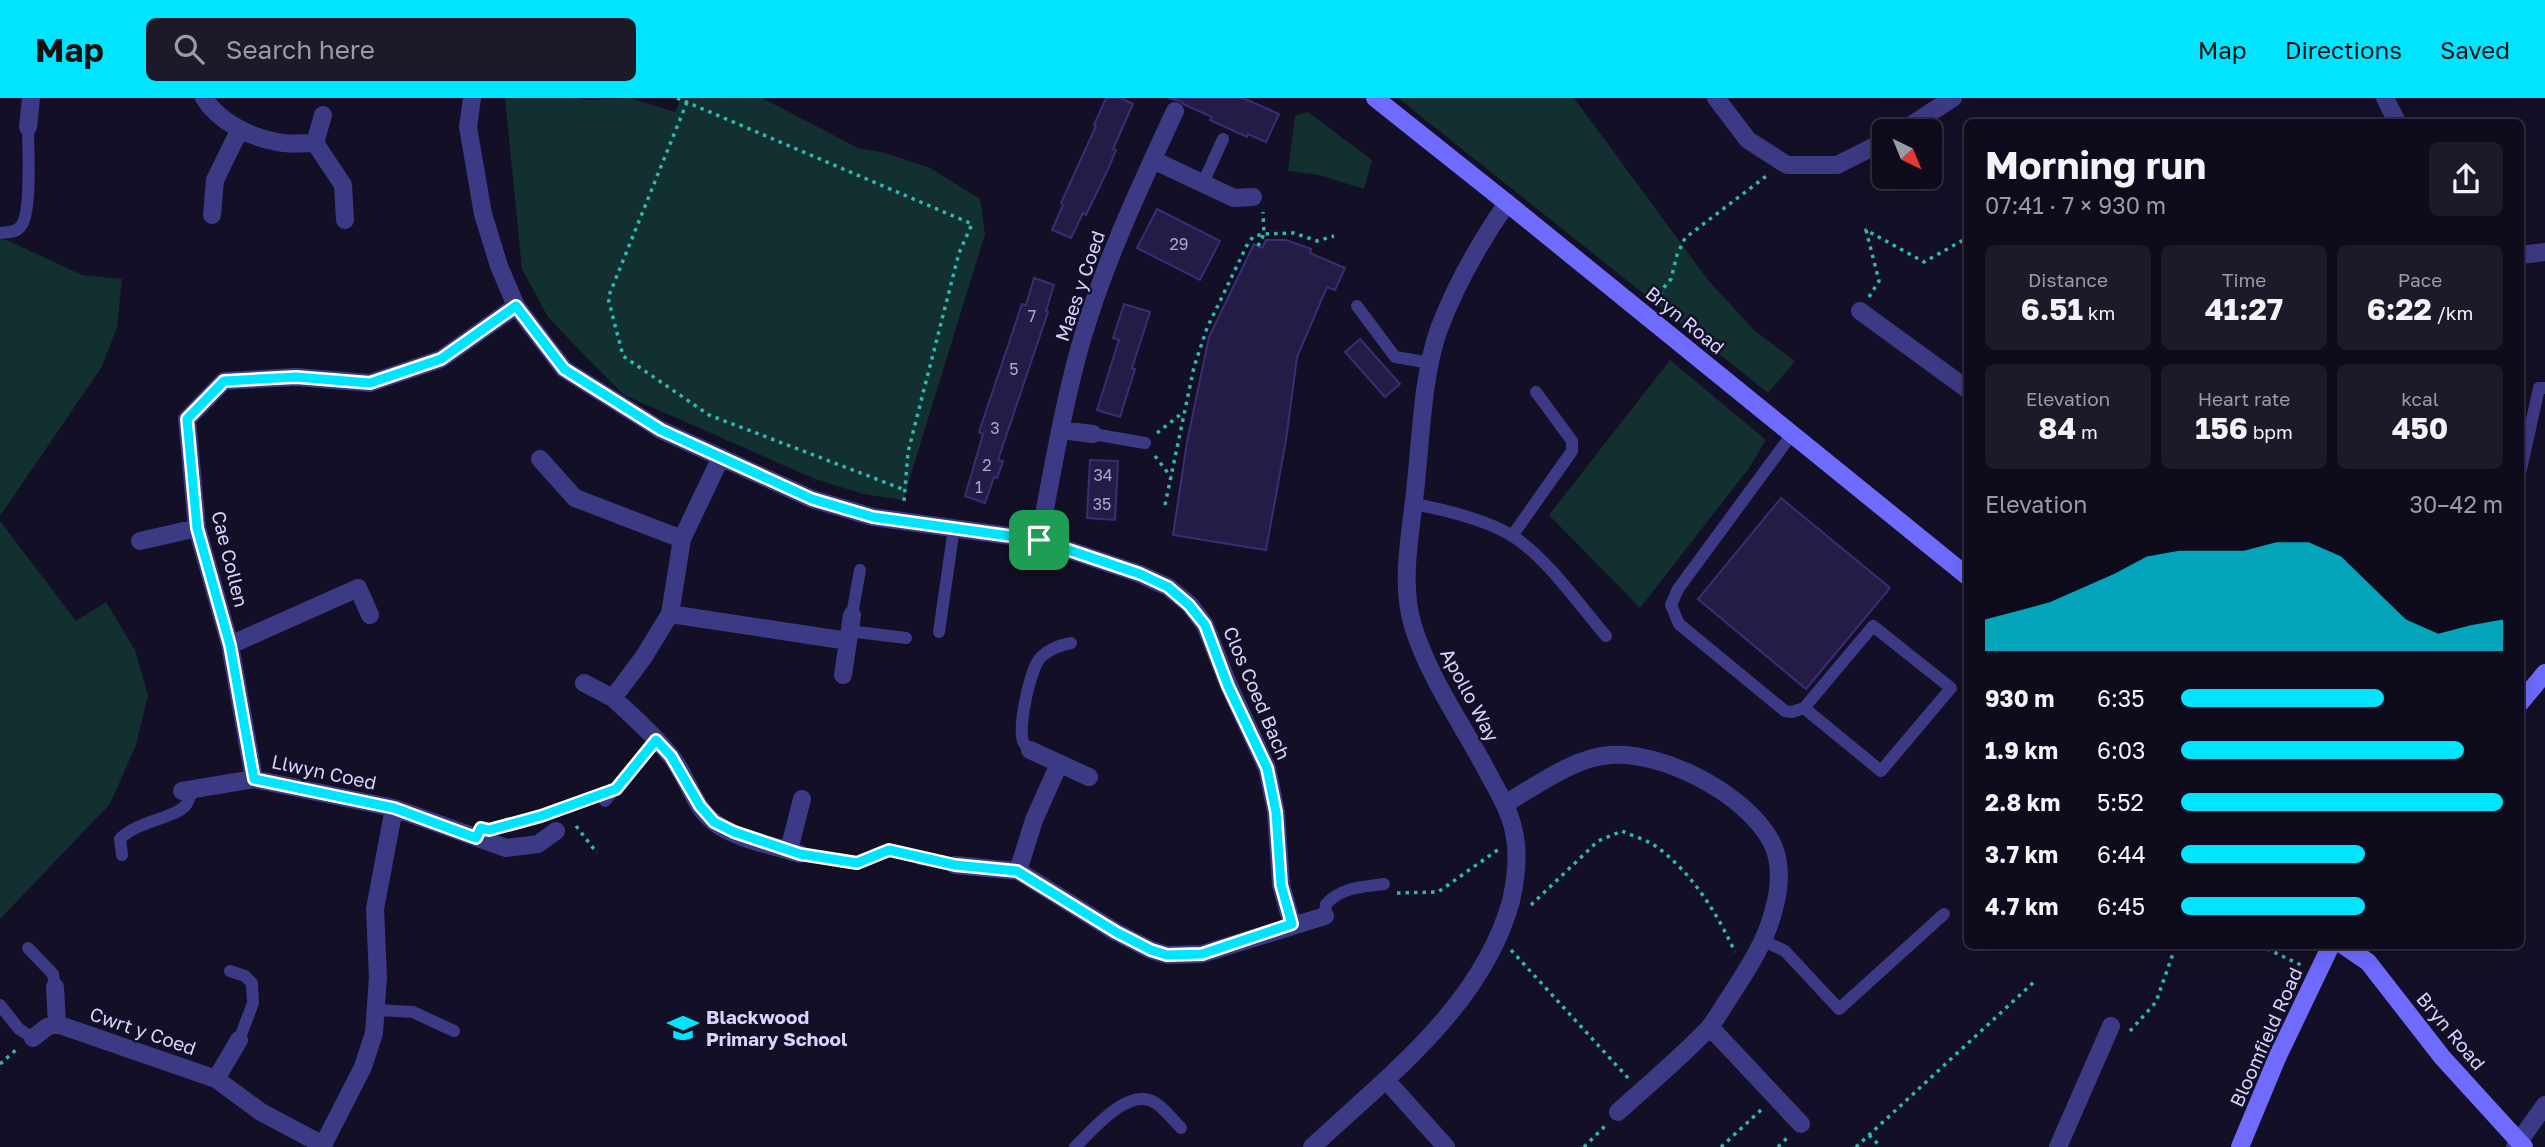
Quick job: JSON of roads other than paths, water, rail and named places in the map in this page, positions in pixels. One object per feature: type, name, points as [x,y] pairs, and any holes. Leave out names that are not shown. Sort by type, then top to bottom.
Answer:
[{"type":"street","points":[[28,127],[31,98]]},
{"type":"street","points":[[204,98],[212,111],[240,129],[278,143],[316,143]]},
{"type":"street","name":"Clos Coed Bach","points":[[472,98],[468,127],[483,214],[499,266],[516,306],[564,369],[661,430],[812,499],[873,517],[1039,540],[1140,574],[1168,587],[1189,605],[1205,625],[1228,686],[1267,768],[1276,812],[1281,885],[1292,924]]},
{"type":"street","name":"Bryn Road","points":[[1375,98],[1964,574]]},
{"type":"street","points":[[1716,98],[1748,140],[1787,165],[1837,165],[1872,148]]},
{"type":"street","points":[[1921,119],[1953,98]]},
{"type":"street","points":[[2385,98],[2396,119]]},
{"type":"street","name":"Maes y Coed","points":[[1039,540],[1073,372],[1091,312],[1120,233],[1175,111]]},
{"type":"street","points":[[323,115],[316,143],[343,185],[345,220]]},
{"type":"street","points":[[212,215],[215,180],[240,129]]},
{"type":"street","points":[[1153,160],[1234,198],[1258,203]]},
{"type":"street","name":"Apollo Way","points":[[1312,1147],[1386,1080],[1450,1012],[1476,977],[1498,937],[1511,899],[1517,864],[1515,838],[1504,804],[1429,665],[1412,624],[1406,582],[1431,363],[1439,331],[1478,245],[1507,202]]},
{"type":"street","points":[[2524,255],[2545,252]]},
{"type":"street","name":"Cae Collen","points":[[254,779],[230,645],[197,528],[187,419],[224,381],[296,377],[370,383],[441,359],[516,306]]},
{"type":"street","points":[[1860,311],[1964,387]]},
{"type":"street","points":[[1061,430],[1093,434]]},
{"type":"street","points":[[613,698],[643,658],[670,614],[682,538],[722,457]]},
{"type":"street","points":[[540,458],[575,498],[682,538]]},
{"type":"street","points":[[140,541],[197,528]]},
{"type":"street","points":[[230,645],[358,588],[370,615]]},
{"type":"street","points":[[670,614],[850,629],[843,675]]},
{"type":"street","points":[[2524,698],[2545,673]]},
{"type":"street","points":[[584,683],[613,698],[671,756],[700,806],[714,822],[734,832],[794,852],[802,799]]},
{"type":"street","points":[[1030,750],[1089,777]]},
{"type":"street","points":[[1504,804],[1577,764],[1607,755],[1630,755],[1660,760],[1690,773],[1751,814],[1772,842],[1779,873],[1775,907],[1763,943],[1710,1027],[1618,1112]]},
{"type":"street","points":[[1017,871],[1034,820],[1059,764]]},
{"type":"street","name":"Llwyn Coed","points":[[188,790],[254,779],[394,808],[506,848],[538,844],[556,831]]},
{"type":"street","name":"Cwrt y Coed","points":[[57,1024],[216,1079],[261,1112],[322,1146],[363,1067],[374,1033],[378,978],[375,908],[394,808]]},
{"type":"street","points":[[955,865],[1017,871],[1116,932],[1167,955],[1202,954],[1325,916]]},
{"type":"street","name":"Bloomfield Road","points":[[2240,1147],[2277,1058],[2329,949]]},
{"type":"street","name":"Bryn Road","points":[[2349,949],[2368,962],[2442,1057],[2519,1145]]},
{"type":"street","points":[[27,1042],[47,1027],[57,1024],[55,987]]},
{"type":"street","points":[[2059,1147],[2111,1026]]},
{"type":"street","points":[[1710,1027],[1801,1124]]},
{"type":"street","points":[[216,1079],[239,1040]]},
{"type":"street","points":[[1386,1080],[1446,1147]]},
{"type":"street","points":[[2519,1145],[2545,1105]]},
{"type":"lane","points":[[1,233],[16,231],[23,225],[27,208],[28,127]]},
{"type":"lane","points":[[1203,183],[1223,139]]},
{"type":"lane","points":[[1357,306],[1395,357],[1431,363]]},
{"type":"lane","points":[[2524,456],[2539,388],[2545,388]]},
{"type":"lane","points":[[1513,536],[1572,451],[1572,440],[1536,392]]},
{"type":"lane","points":[[1093,434],[1145,443]]},
{"type":"lane","points":[[1792,434],[1678,589],[1671,605],[1673,614],[1682,627],[1785,711],[1804,708],[1873,626],[1951,688],[1881,771],[1804,708]]},
{"type":"lane","points":[[1414,504],[1448,510],[1513,536],[1538,556],[1606,636]]},
{"type":"lane","points":[[939,632],[954,528]]},
{"type":"lane","points":[[860,570],[850,629],[906,638]]},
{"type":"lane","points":[[1030,750],[1023,743],[1022,731],[1031,676],[1041,657],[1071,643]]},
{"type":"lane","points":[[605,801],[656,740]]},
{"type":"lane","points":[[122,855],[120,839],[126,833],[147,821],[177,812],[186,805],[188,790]]},
{"type":"lane","points":[[794,852],[857,863]]},
{"type":"lane","points":[[920,859],[955,865]]},
{"type":"lane","points":[[1325,916],[1326,904],[1336,894],[1349,889],[1379,885]]},
{"type":"lane","points":[[1763,943],[1785,951],[1839,1009],[1944,915]]},
{"type":"lane","points":[[27,948],[53,974],[55,987]]},
{"type":"lane","points":[[230,971],[245,976],[252,983],[253,1003],[239,1040]]},
{"type":"lane","points":[[0,1005],[27,1042]]},
{"type":"lane","points":[[377,1010],[413,1012],[454,1031]]},
{"type":"lane","points":[[1075,1147],[1117,1108],[1132,1100],[1144,1098],[1156,1102],[1181,1128]]},
{"type":"place","name":"Blackwood Primary School","points":[[683,1028]]}]
